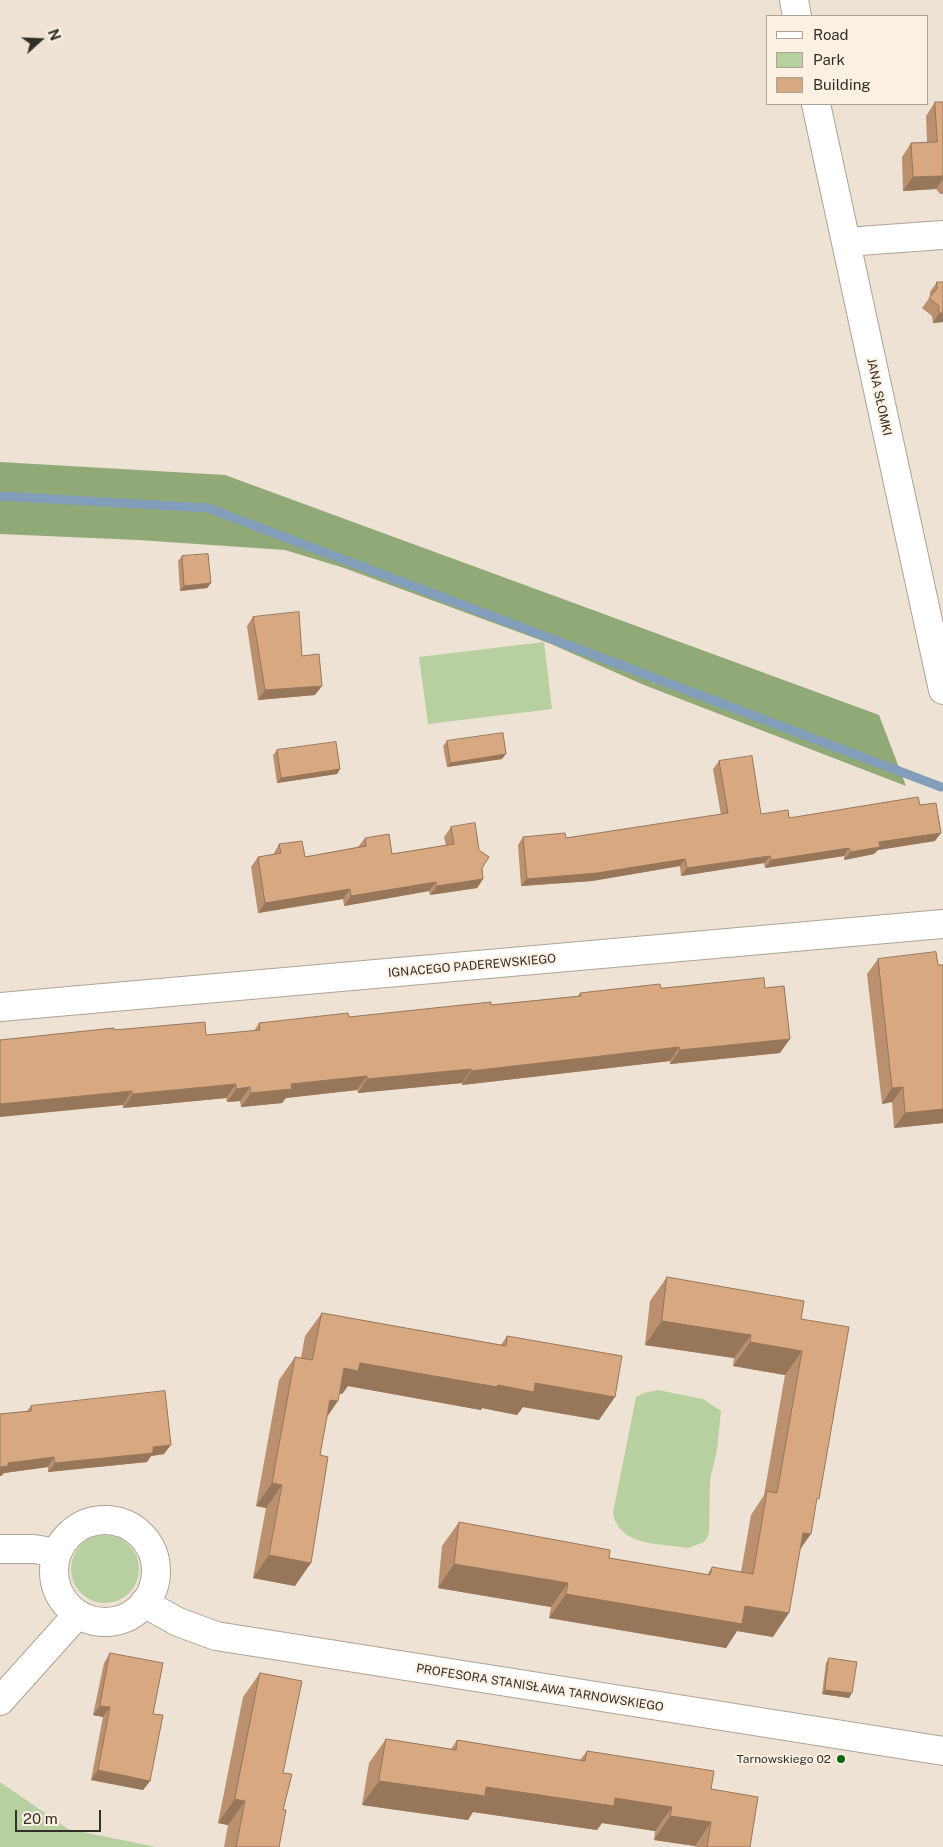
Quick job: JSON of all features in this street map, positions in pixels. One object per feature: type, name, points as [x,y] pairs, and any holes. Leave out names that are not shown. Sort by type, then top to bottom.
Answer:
[{"type":"street","points":[[794,0],[797,15]]},
{"type":"street","name":"JANA SŁOMKI","points":[[816,105],[943,690]]},
{"type":"street","points":[[846,242],[943,235]]},
{"type":"street","name":"IGNACEGO PADEREWSKIEGO","points":[[0,1007],[943,924]]},
{"type":"street","points":[[111,1520],[128,1525],[142,1535],[150,1547],[155,1561],[156,1576],[148,1597],[127,1616],[106,1622],[91,1620],[78,1614],[65,1602],[57,1587],[54,1570],[57,1553],[65,1538],[78,1527],[94,1521],[111,1520]]},
{"type":"street","points":[[0,1550],[34,1549],[57,1553]]},
{"type":"street","name":"PROFESORA STANISŁAWA TARNOWSKIEGO","points":[[148,1597],[178,1622],[216,1636],[943,1751]]},
{"type":"street","points":[[0,1701],[78,1614]]},
{"type":"green space","points":[[0,462],[225,475],[879,715],[906,786],[644,685],[551,644],[344,568],[285,550],[138,540],[0,534]]},
{"type":"green space","points":[[544,642],[552,709],[428,724],[419,657]]},
{"type":"green space","points":[[658,1390],[703,1399],[721,1411],[717,1450],[710,1480],[709,1534],[704,1542],[688,1548],[654,1544],[632,1538],[623,1532],[617,1524],[613,1513],[636,1397]]},
{"type":"green space","points":[[105,1535],[118,1538],[129,1545],[136,1556],[139,1569],[136,1582],[129,1593],[118,1600],[105,1603],[92,1600],[81,1593],[74,1582],[71,1569],[74,1556],[81,1545],[92,1538]]},
{"type":"green space","points":[[0,1782],[68,1829],[156,1847],[0,1847]]},
{"type":"building","points":[[935,102],[943,102],[943,176],[913,177],[911,143],[937,142]]},
{"type":"building","points":[[937,282],[943,282],[943,313],[939,313],[939,306],[929,298],[937,289]]},
{"type":"building","points":[[208,554],[211,583],[184,586],[182,556]]},
{"type":"building","points":[[299,612],[302,656],[319,654],[322,686],[265,690],[253,617]]},
{"type":"building","points":[[503,733],[506,754],[450,763],[447,741]]},
{"type":"building","points":[[336,742],[340,769],[281,778],[277,750]]},
{"type":"building","points":[[752,756],[761,814],[788,810],[789,818],[918,797],[920,805],[936,803],[941,833],[879,842],[880,847],[850,852],[849,848],[771,860],[770,856],[687,868],[685,859],[597,873],[527,879],[523,837],[565,833],[566,838],[728,813],[719,761]]},
{"type":"building","points":[[475,823],[479,850],[489,857],[482,868],[483,879],[437,886],[436,882],[351,896],[350,889],[265,903],[258,857],[281,853],[279,844],[302,841],[305,857],[366,846],[365,838],[389,834],[392,854],[454,844],[451,827]]},
{"type":"building","points":[[936,952],[938,965],[943,965],[943,1109],[905,1113],[903,1087],[892,1088],[878,959]]},
{"type":"building","points":[[764,978],[765,988],[784,986],[790,1039],[680,1050],[679,1047],[471,1071],[471,1069],[367,1079],[367,1076],[291,1084],[292,1089],[251,1093],[250,1087],[236,1089],[236,1084],[133,1094],[132,1091],[0,1104],[0,1040],[114,1028],[114,1030],[205,1022],[206,1035],[260,1030],[259,1023],[348,1013],[349,1017],[491,1002],[491,1005],[581,996],[580,993],[660,984],[661,988]]},
{"type":"building","points":[[667,1277],[804,1301],[801,1319],[849,1327],[819,1499],[817,1498],[811,1534],[803,1533],[789,1613],[745,1606],[742,1624],[566,1594],[568,1583],[454,1564],[459,1522],[610,1550],[609,1558],[710,1575],[712,1567],[753,1574],[767,1491],[777,1493],[802,1351],[750,1342],[751,1335],[662,1321]]},
{"type":"building","points":[[322,1313],[506,1346],[507,1336],[622,1356],[615,1397],[535,1383],[534,1392],[360,1363],[358,1371],[344,1368],[338,1401],[330,1400],[320,1455],[328,1457],[311,1563],[269,1555],[282,1485],[272,1483],[295,1357],[312,1360]]},
{"type":"building","points":[[165,1391],[171,1445],[153,1447],[153,1453],[55,1463],[54,1457],[8,1463],[8,1466],[0,1467],[0,1414],[31,1411],[31,1406]]},
{"type":"building","points":[[110,1653],[163,1663],[153,1714],[163,1715],[150,1781],[98,1770],[110,1707],[100,1706]]},
{"type":"building","points":[[829,1658],[857,1662],[852,1693],[825,1690]]},
{"type":"building","points":[[260,1673],[302,1681],[283,1773],[292,1774],[283,1810],[286,1810],[279,1847],[236,1847],[245,1801],[235,1799]]},
{"type":"building","points":[[386,1739],[456,1750],[457,1740],[585,1761],[587,1751],[714,1771],[711,1789],[758,1797],[750,1847],[707,1847],[711,1822],[670,1816],[672,1807],[615,1798],[614,1806],[486,1787],[485,1796],[379,1781]]},
{"type":"waterway","points":[[0,496],[208,508],[941,787]]},
{"type":"place","name":"Tarnowskiego 02","points":[[841,1759]]}]
